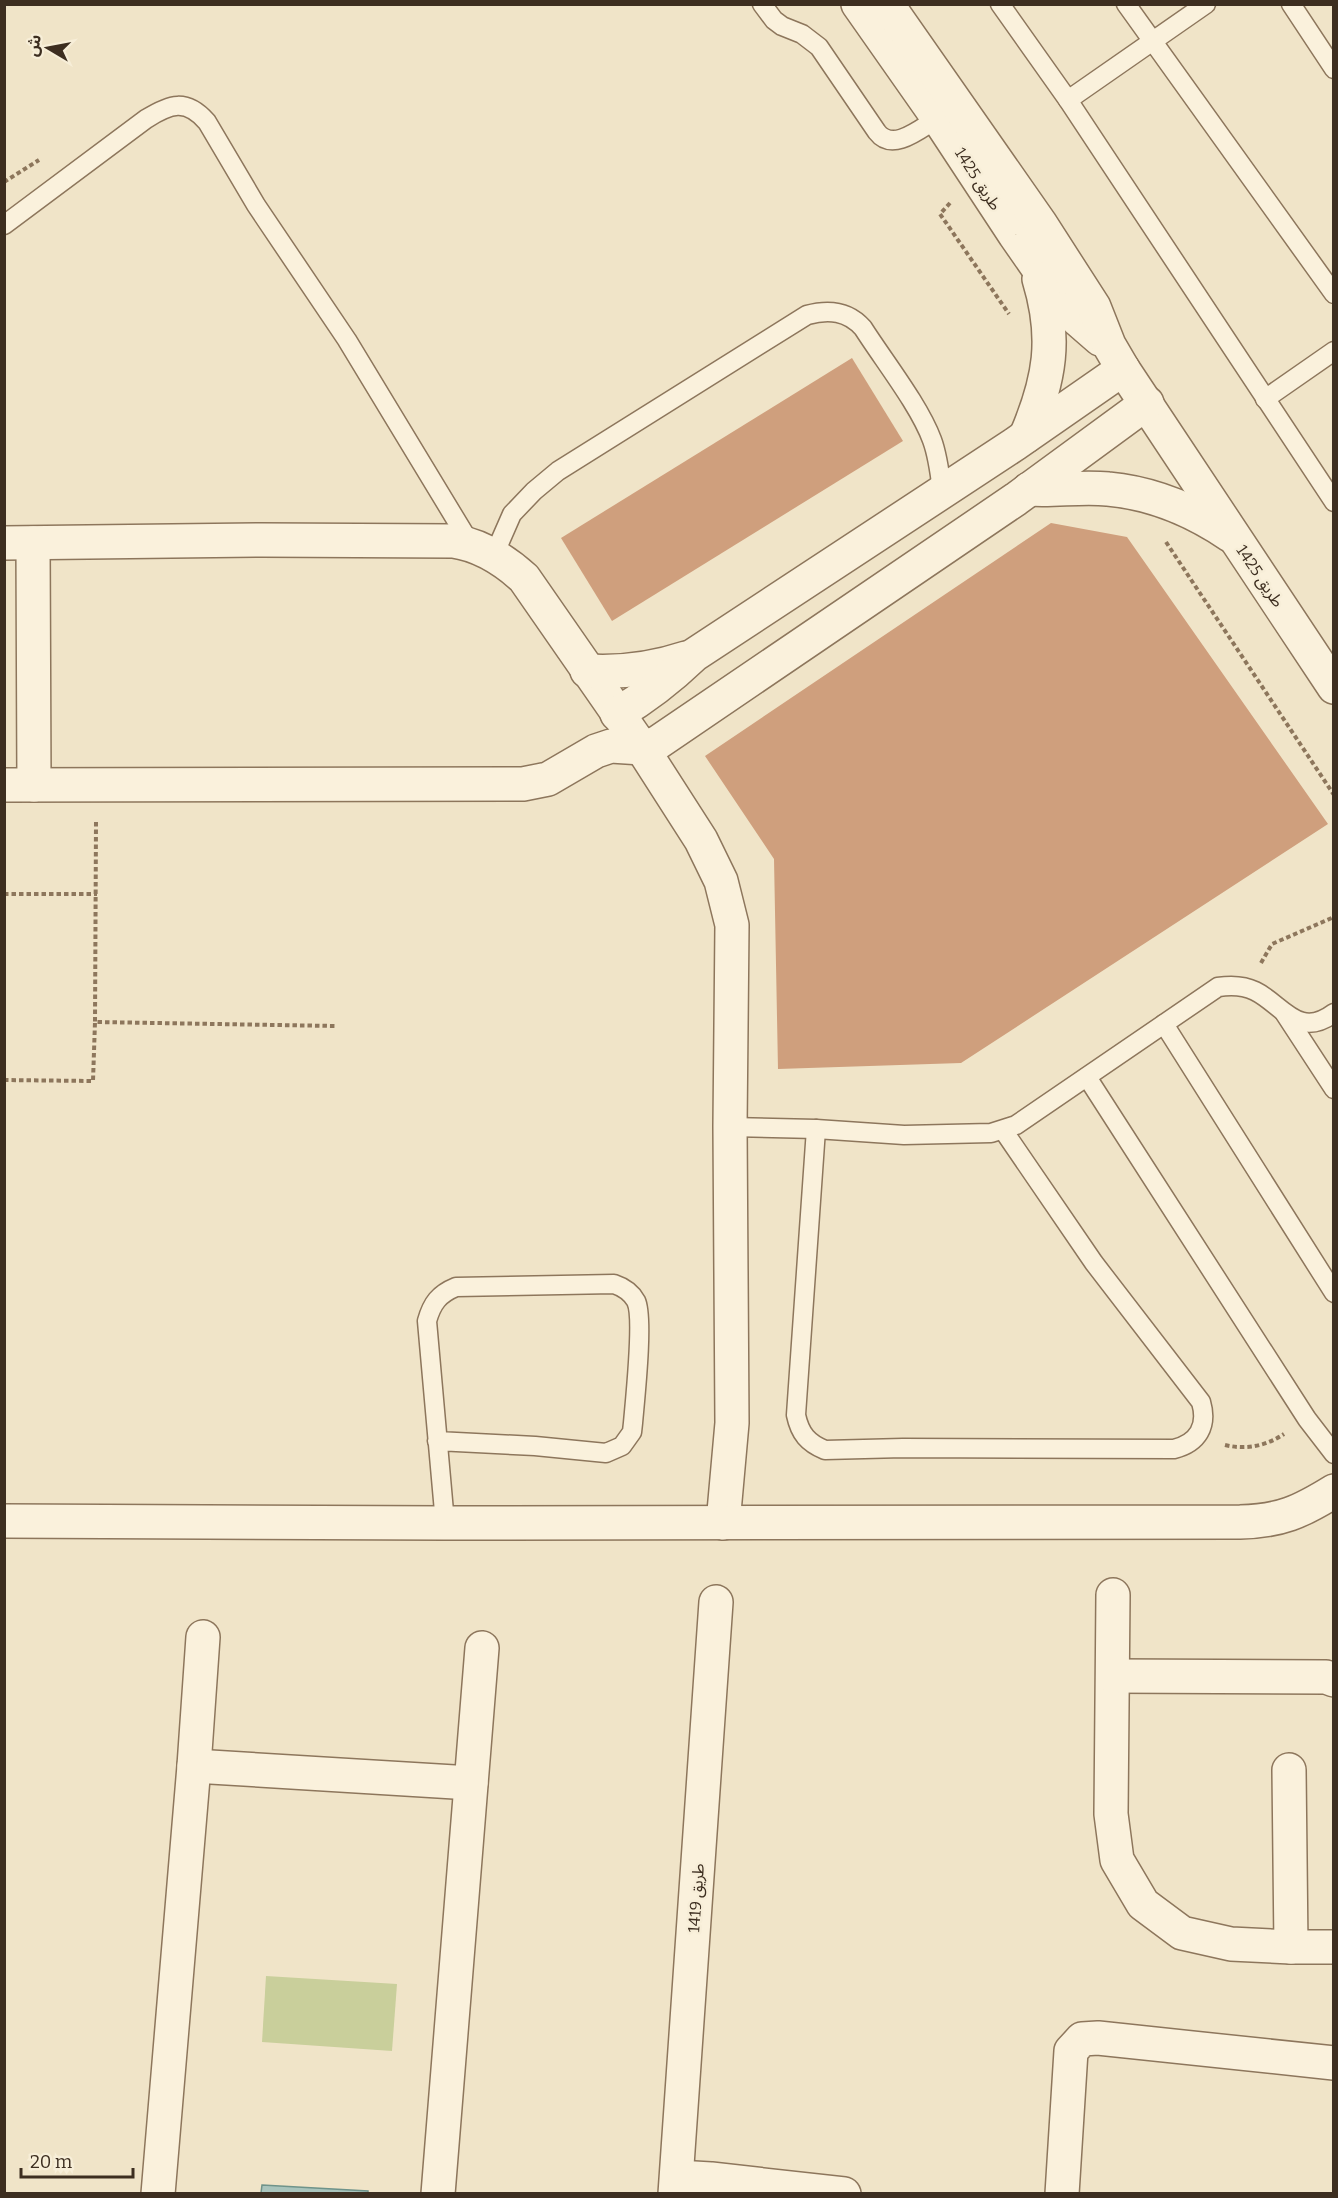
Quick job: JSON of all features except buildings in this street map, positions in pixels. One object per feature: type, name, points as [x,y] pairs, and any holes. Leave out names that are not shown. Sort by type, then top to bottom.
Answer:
[{"type":"street","name":"طريق 1425","points":[[858,4],[1063,304],[1116,357]]},
{"type":"street","name":"طريق 1425","points":[[887,4],[1040,223],[1094,307],[1116,357],[1334,687]]},
{"type":"street","points":[[1026,436],[1043,392],[1048,369],[1050,333],[1045,297],[1034,263]]},
{"type":"street","points":[[618,714],[645,698],[694,655],[1026,436],[1116,357]]},
{"type":"street","points":[[723,1523],[732,1423],[730,1127],[732,925],[721,881],[701,840],[642,748],[524,578],[510,565],[482,549],[432,540],[19,543],[20,785],[524,784],[548,779],[603,748],[611,746],[642,748],[657,743],[1022,494],[1147,403]]},
{"type":"street","points":[[989,460],[1022,494],[1109,489],[1143,495],[1176,505],[1207,520],[1236,539]]},
{"type":"street","points":[[587,671],[615,673],[641,670],[694,655]]},
{"type":"street","points":[[4,1521],[1257,1522],[1274,1520],[1298,1512],[1334,1491]]},
{"type":"street","points":[[1113,1595],[1111,1814],[1117,1860],[1143,1904],[1182,1933],[1231,1944],[1334,1947]]},
{"type":"street","name":"طريق 1419","points":[[676,2185],[716,1602]]},
{"type":"street","points":[[158,2193],[194,1766],[202,1637]]},
{"type":"street","points":[[438,2193],[482,1648]]},
{"type":"street","points":[[1113,1676],[1326,1677],[1334,1680]]},
{"type":"street","points":[[194,1766],[471,1783]]},
{"type":"street","points":[[1288,1770],[1291,1947]]},
{"type":"street","points":[[1062,2193],[1071,2051],[1082,2039],[1098,2038],[1334,2063]]},
{"type":"street","points":[[676,2185],[711,2179],[842,2193]]},
{"type":"lane","points":[[762,4],[774,20],[801,34],[819,47],[877,132],[885,140],[897,141],[938,118]]},
{"type":"lane","points":[[1000,4],[1068,100],[1334,502]]},
{"type":"lane","points":[[1126,4],[1334,294]]},
{"type":"lane","points":[[1068,100],[1206,4]]},
{"type":"lane","points":[[1291,4],[1334,69]]},
{"type":"lane","points":[[4,225],[164,107],[188,106],[199,112],[256,205],[347,340],[482,549],[534,491],[558,471],[807,315],[819,312],[832,311],[844,314],[855,319],[863,328],[920,416],[932,440],[939,465],[942,491]]},
{"type":"lane","points":[[1264,399],[1334,351]]},
{"type":"lane","points":[[730,1127],[816,1129],[904,1135],[985,1133],[1003,1130],[1016,1125],[1218,987],[1231,985],[1256,991],[1297,1021],[1311,1022],[1325,1019],[1334,1013]]},
{"type":"lane","points":[[1285,1014],[1334,1089]]},
{"type":"lane","points":[[1164,1023],[1334,1293]]},
{"type":"lane","points":[[1087,1077],[1307,1419],[1334,1454]]},
{"type":"lane","points":[[816,1129],[796,1415],[804,1437],[825,1450],[1174,1449],[1184,1446],[1199,1434],[1204,1413],[1201,1402],[1094,1263],[1003,1130]]},
{"type":"lane","points":[[437,1441],[535,1446],[606,1453],[622,1446],[632,1432],[633,1423],[640,1319],[636,1300],[623,1287],[614,1284],[456,1287],[445,1292],[436,1300],[430,1310],[428,1321],[437,1441],[445,1523]]},
{"type":"path","points":[[4,1080],[93,1081],[97,894],[96,785]]},
{"type":"path","points":[[4,894],[97,894]]},
{"type":"path","points":[[1256,991],[1257,975],[1272,944],[1334,917]]},
{"type":"path","points":[[95,1022],[337,1026]]},
{"type":"path","points":[[1199,1434],[1228,1446],[1243,1448],[1270,1442],[1307,1419]]},
{"type":"green space","points":[[266,1976],[397,1984],[392,2051],[262,2042]]},
{"type":"water","points":[[262,2185],[368,2191],[368,2193],[261,2193]]}]
